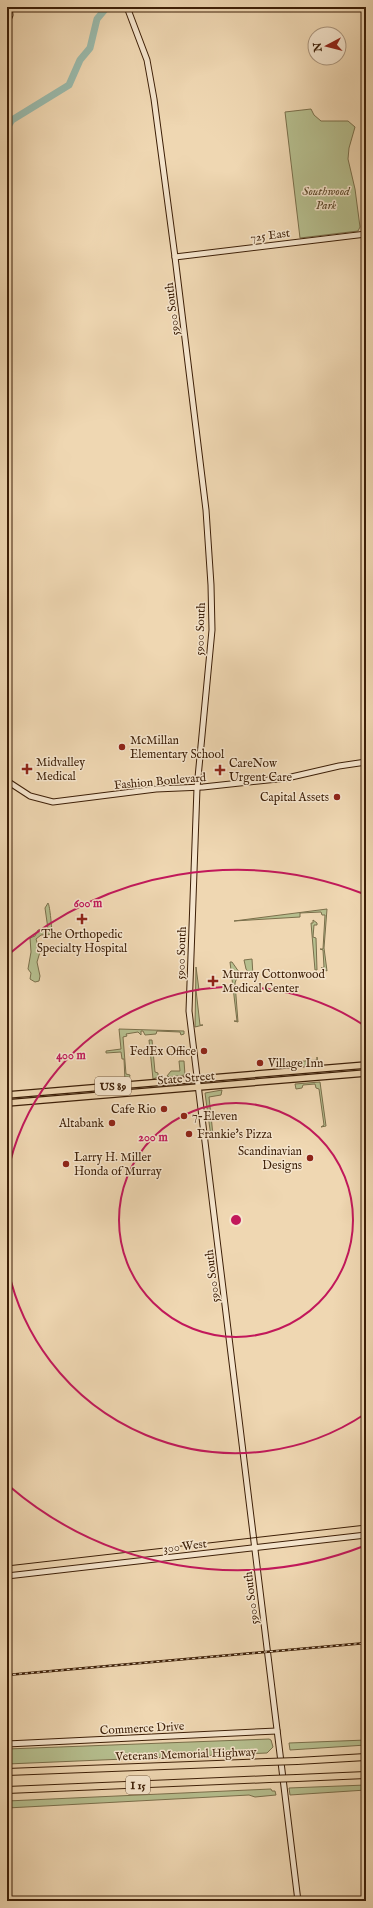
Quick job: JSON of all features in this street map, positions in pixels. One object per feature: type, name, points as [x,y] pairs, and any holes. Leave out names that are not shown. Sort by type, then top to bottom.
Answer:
[{"type":"highway","name":"Veterans Memorial Highway","points":[[7,1772],[366,1757]]},
{"type":"highway","name":"I 15","points":[[7,1790],[366,1775]]},
{"type":"main road","name":"State Street","points":[[7,1095],[366,1065]]},
{"type":"main road","name":"State Street","points":[[7,1103],[366,1074]]},
{"type":"street","points":[[7,22],[10,15],[10,7]]},
{"type":"street","name":"5900 South","points":[[127,7],[150,72],[176,257],[205,503],[212,595],[211,643],[197,788],[189,1011],[196,1079],[298,1901]]},
{"type":"street","name":"725 East","points":[[176,257],[366,234]]},
{"type":"street","name":"Fashion Boulevard","points":[[7,781],[30,796],[52,802],[156,789],[197,788],[287,778],[339,766],[366,762]]},
{"type":"street","name":"300 West","points":[[7,1576],[366,1535]]},
{"type":"street","name":"Commerce Drive","points":[[7,1744],[277,1732]]},
{"type":"green space","name":"Southwood Park","points":[[311,109],[314,115],[321,121],[348,121],[355,127],[349,148],[348,159],[355,189],[360,227],[358,231],[300,238],[285,112]]},
{"type":"green space","points":[[48,903],[52,934],[41,935],[36,939],[40,952],[37,962],[40,976],[39,981],[35,982],[30,979],[31,973],[28,969],[31,952],[30,938],[35,936],[38,930],[48,929],[45,908]]},
{"type":"green space","points":[[327,909],[324,948],[327,971],[321,968],[324,967],[323,950],[320,949],[323,949],[325,915],[322,915],[321,912],[300,913],[300,917],[234,921]]},
{"type":"green space","points":[[313,920],[317,923],[317,925],[314,925],[313,937],[316,938],[317,970],[315,970],[311,923],[313,923]]},
{"type":"green space","points":[[252,959],[253,976],[251,976],[246,969],[244,960]]},
{"type":"green space","points":[[230,962],[232,962],[239,972],[235,983],[238,1022],[234,1021],[237,1021]]},
{"type":"green space","points":[[196,967],[199,990],[196,990],[200,1025],[203,1025],[195,1027]]},
{"type":"green space","points":[[119,1029],[184,1031],[184,1034],[181,1035],[180,1032],[157,1031],[156,1034],[145,1035],[143,1031],[141,1031],[141,1035],[138,1032],[126,1034],[127,1036],[123,1037],[126,1074],[130,1075],[129,1080],[125,1081],[124,1059],[122,1059],[121,1052],[106,1053],[106,1051],[121,1049]]},
{"type":"green space","points":[[149,1040],[152,1040],[155,1072],[158,1073],[158,1077],[153,1079]]},
{"type":"green space","points":[[317,1057],[318,1065],[281,1068],[281,1060],[282,1063],[317,1060]]},
{"type":"green space","points":[[179,1061],[184,1061],[185,1075],[167,1076],[171,1071],[180,1071]]},
{"type":"green space","points":[[320,1082],[326,1126],[321,1127],[324,1125],[319,1089],[316,1088],[315,1084],[303,1085],[302,1088],[296,1089],[295,1084]]},
{"type":"green space","points":[[222,1090],[221,1095],[209,1097],[213,1135],[216,1136],[211,1137],[205,1093]]},
{"type":"green space","points":[[271,1740],[273,1747],[267,1753],[7,1764],[7,1749]]},
{"type":"green space","points":[[366,1740],[366,1745],[290,1750],[289,1743]]},
{"type":"green space","points":[[366,1785],[366,1790],[290,1795],[289,1788]]},
{"type":"green space","points":[[271,1789],[272,1791],[275,1791],[276,1795],[255,1797],[249,1795],[7,1808],[7,1801]]},
{"type":"waterway","points":[[7,128],[12,120],[69,85],[80,60],[90,48],[97,19],[107,7]]},
{"type":"tram line","points":[[7,1566],[366,1525]]},
{"type":"railway","points":[[7,1675],[366,1643]]},
{"type":"place","name":"McMillan Elementary School","points":[[122,747]]},
{"type":"place","name":"Midvalley Medical","points":[[27,769]]},
{"type":"place","name":"CareNow Urgent Care","points":[[220,770]]},
{"type":"place","name":"Capital Assets","points":[[337,797]]},
{"type":"place","name":"The Orthopedic Specialty Hospital","points":[[82,919]]},
{"type":"place","name":"Murray Cottonwood Medical Center","points":[[213,981]]},
{"type":"place","name":"FedEx Office","points":[[204,1051]]},
{"type":"place","name":"Village Inn","points":[[260,1063]]},
{"type":"place","name":"Cafe Rio","points":[[164,1109]]},
{"type":"place","name":"7-Eleven","points":[[184,1116]]},
{"type":"place","name":"Altabank","points":[[112,1123]]},
{"type":"place","name":"Frankie's Pizza","points":[[189,1134]]},
{"type":"place","name":"Scandinavian Designs","points":[[310,1158]]},
{"type":"place","name":"Larry H. Miller Honda of Murray","points":[[66,1164]]}]
